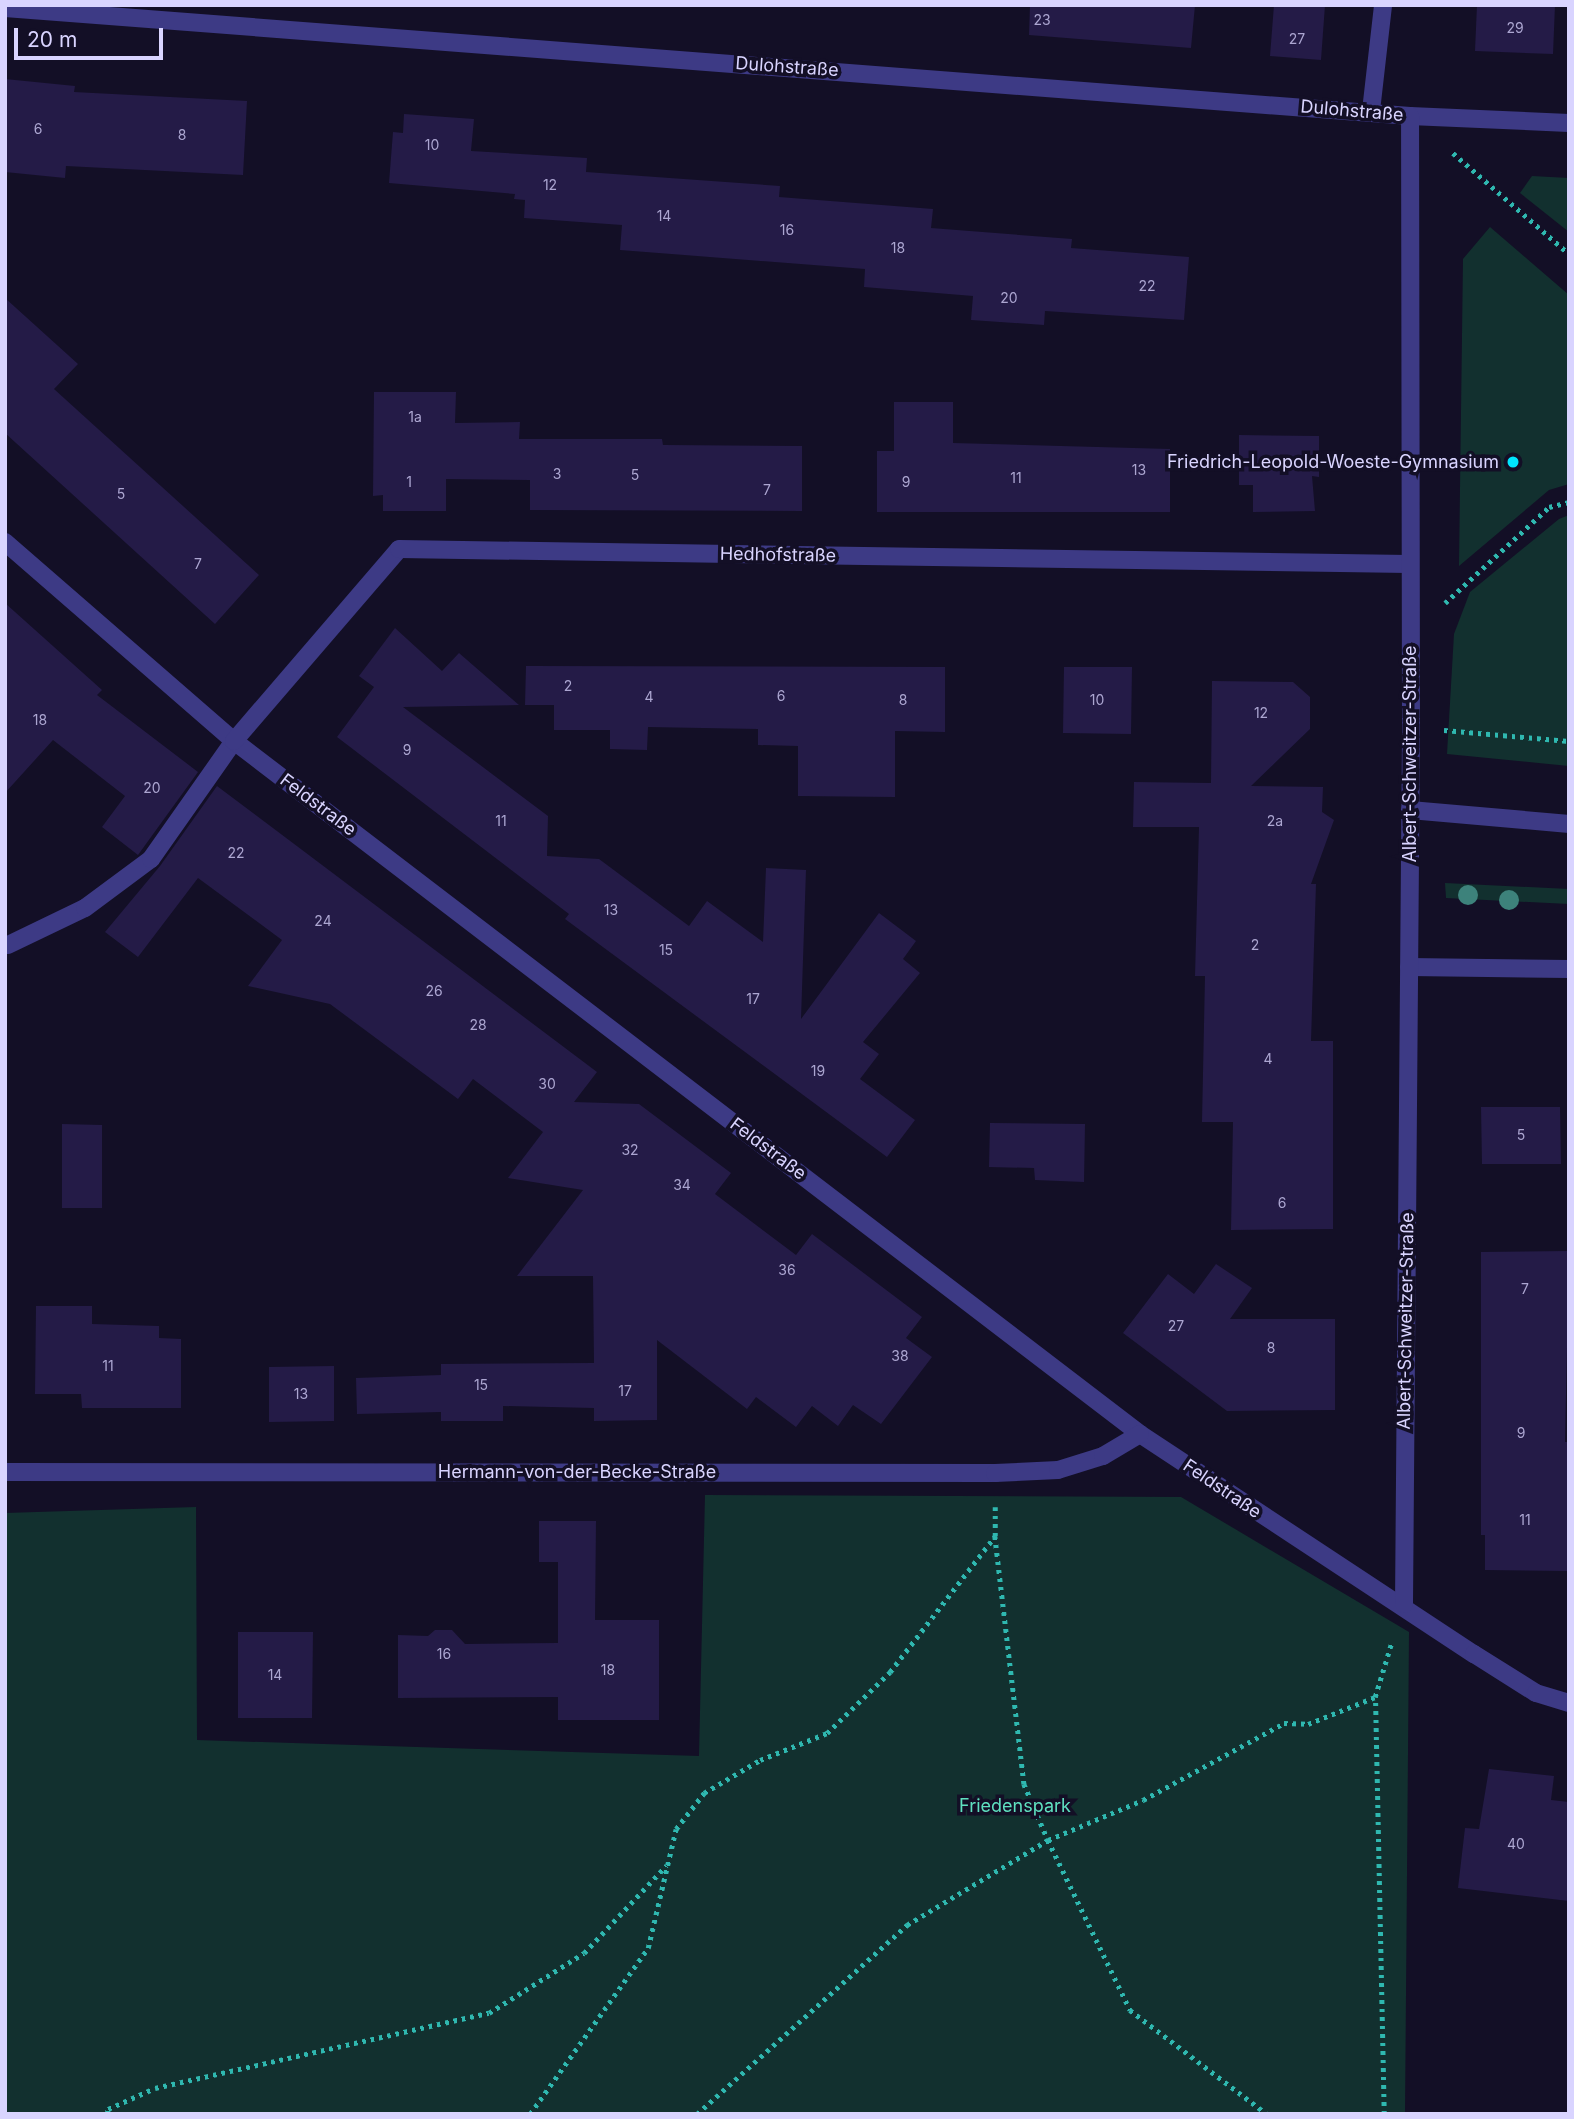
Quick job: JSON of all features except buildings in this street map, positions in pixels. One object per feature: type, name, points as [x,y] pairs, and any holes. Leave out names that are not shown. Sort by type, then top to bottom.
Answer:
[{"type":"street","points":[[1371,111],[1383,5]]},
{"type":"street","name":"Dulohstraße","points":[[5,8],[1410,116],[1569,123]]},
{"type":"street","name":"Albert-Schweitzer-Straße","points":[[1404,1604],[1411,727],[1410,116]]},
{"type":"street","name":"Feldstraße","points":[[5,542],[234,741],[1140,1434],[1404,1604],[1536,1693],[1569,1703]]},
{"type":"street","name":"Hedhofstraße","points":[[234,741],[399,549],[1409,564]]},
{"type":"street","points":[[8,945],[85,908],[151,859],[234,741]]},
{"type":"street","points":[[1410,810],[1569,824]]},
{"type":"street","points":[[1409,967],[1569,969]]},
{"type":"street","name":"Hermann-von-der-Becke-Straße","points":[[5,1472],[1058,1470],[1103,1456],[1140,1434]]},
{"type":"path","points":[[1410,116],[1569,254]]},
{"type":"path","points":[[1410,643],[1459,588],[1549,507],[1569,502]]},
{"type":"path","points":[[1411,727],[1569,741]]},
{"type":"path","points":[[995,1472],[995,1536],[1024,1784],[1129,2010],[1267,2114]]},
{"type":"path","points":[[530,2114],[648,1948],[676,1829],[704,1793],[760,1760],[827,1733],[890,1672],[995,1536]]},
{"type":"path","points":[[1384,2114],[1375,1697],[1404,1604]]},
{"type":"path","points":[[697,2114],[907,1925],[1048,1839],[1143,1800],[1284,1723],[1308,1724],[1375,1697]]},
{"type":"path","points":[[107,2114],[108,2109],[155,2088],[489,2012],[584,1953],[667,1865]]},
{"type":"green space","points":[[1532,176],[1569,178],[1569,232],[1520,193]]},
{"type":"green space","points":[[1490,227],[1569,295],[1569,484],[1549,490],[1459,566],[1463,259]]},
{"type":"green space","points":[[1569,515],[1569,766],[1447,754],[1454,634],[1470,592],[1559,519]]},
{"type":"green space","points":[[1445,883],[1569,889],[1569,904],[1446,898]]},
{"type":"green space","name":"Friedenspark","points":[[705,1495],[1181,1497],[1409,1632],[1405,2114],[5,2114],[5,1513],[196,1507],[197,1740],[699,1756]]},
{"type":"place","name":"Friedrich-Leopold-Woeste-Gymnasium","points":[[1513,462]]}]
